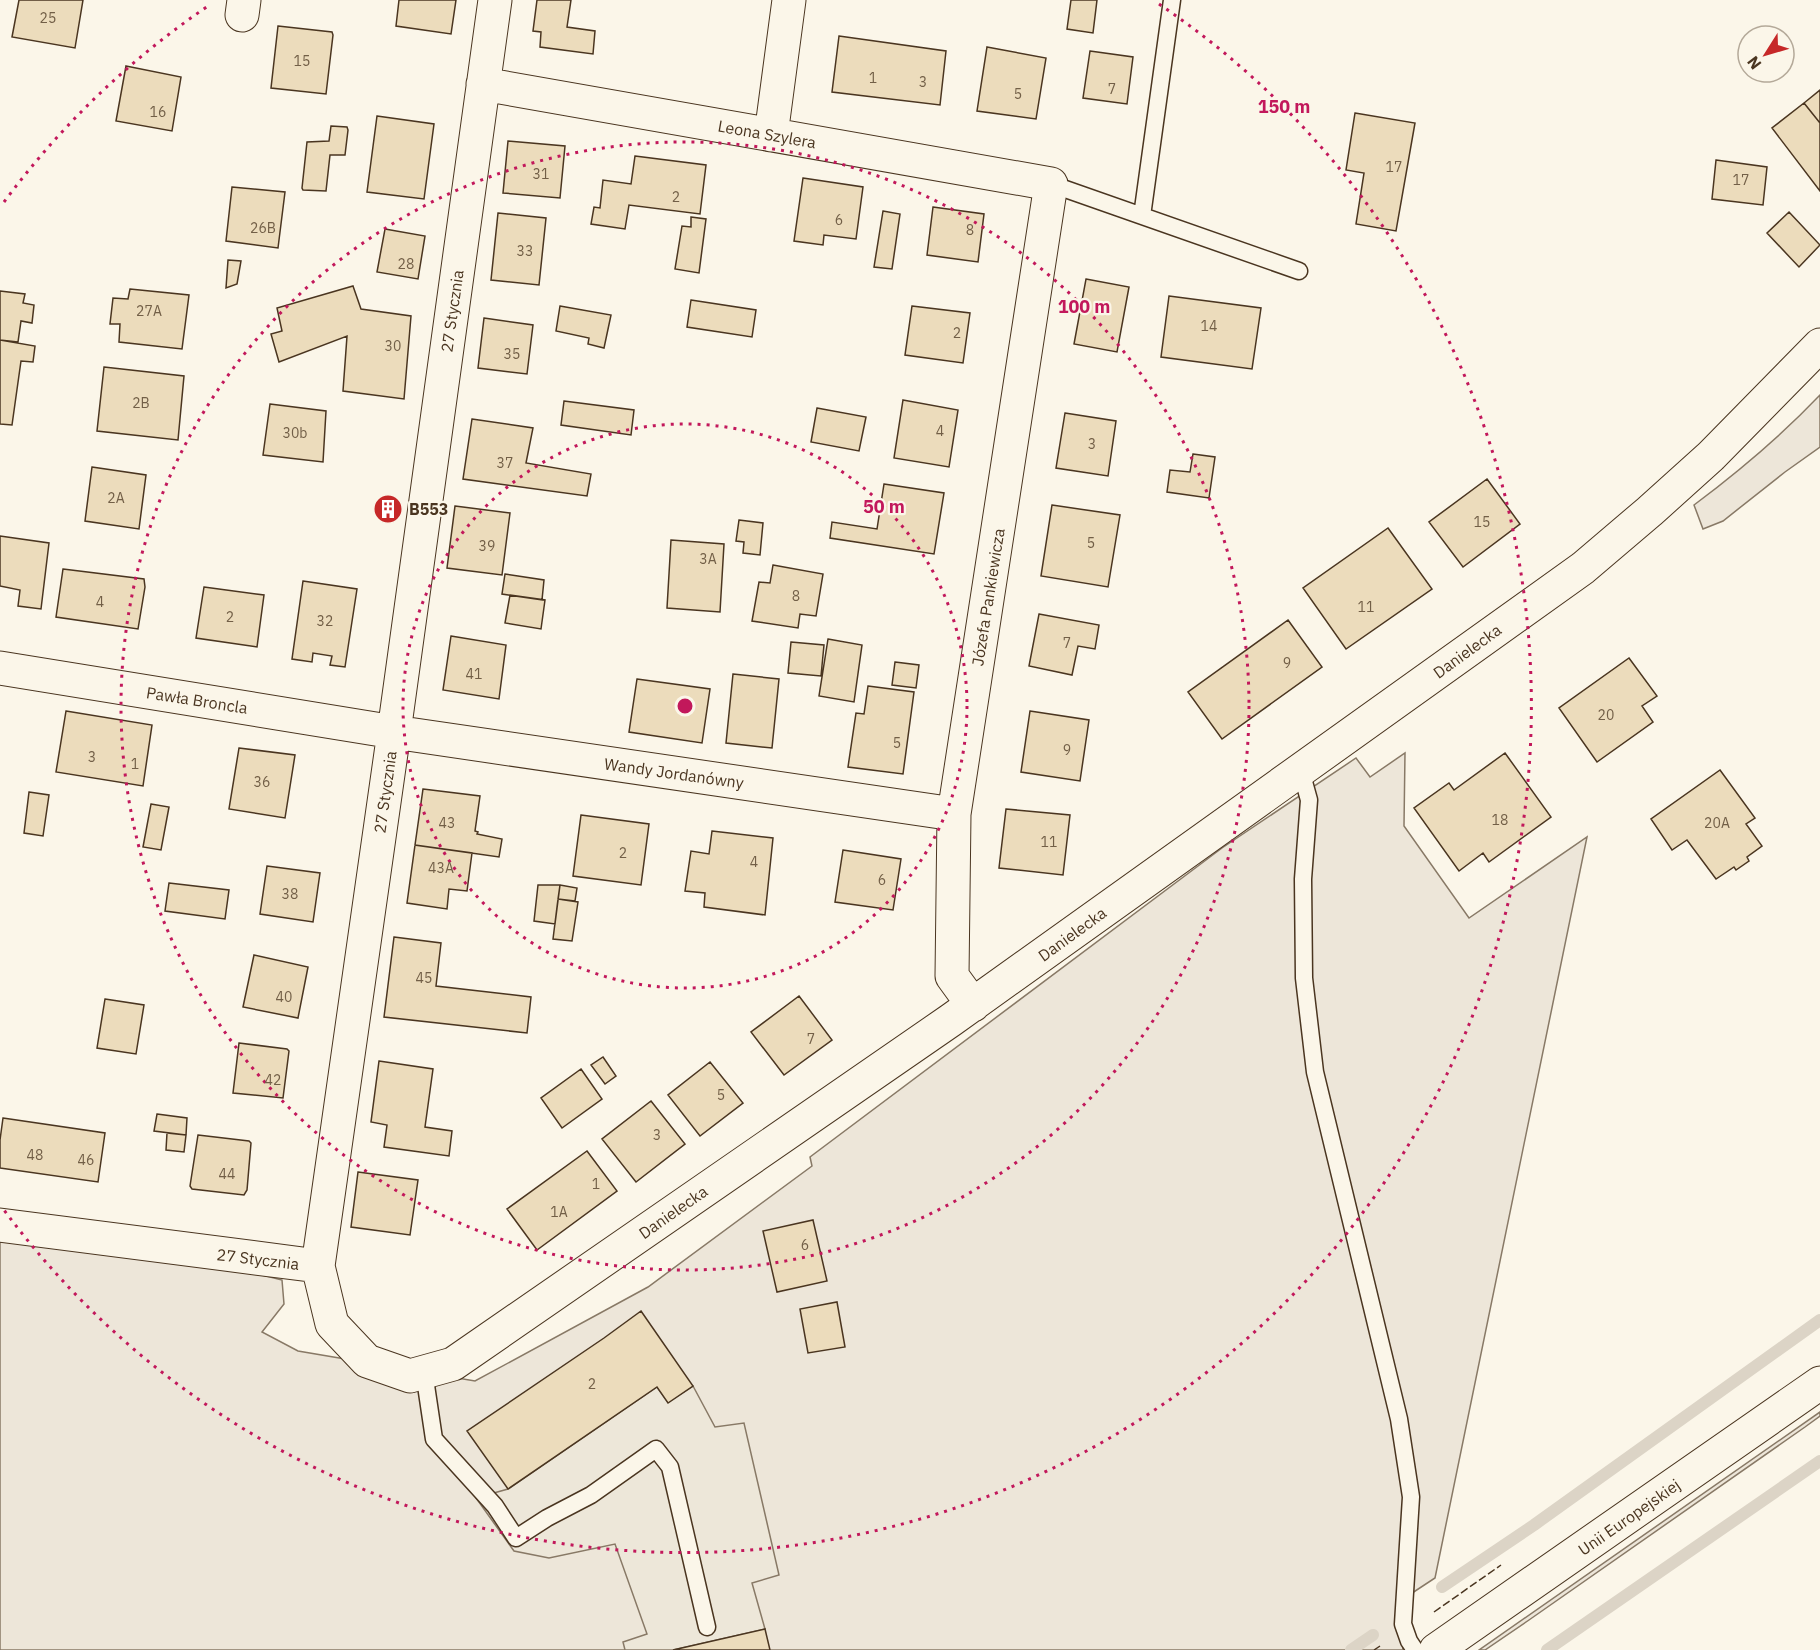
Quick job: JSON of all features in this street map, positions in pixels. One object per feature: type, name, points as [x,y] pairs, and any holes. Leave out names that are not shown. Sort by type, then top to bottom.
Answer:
[{"type":"street","name":"27 Stycznia","points":[[0,1225],[318,1266],[495,0]]},
{"type":"street","points":[[771,135],[789,0]]},
{"type":"street","name":"Leona Szylera","points":[[483,84],[1051,184]]},
{"type":"street","name":"Józefa Pankiewicza","points":[[973,1005],[952,976],[954,814],[1051,184]]},
{"type":"street","name":"Danielecka","points":[[318,1266],[332,1324],[367,1361],[410,1376],[453,1364],[973,1005],[1583,568],[1711,456],[1820,345]]},
{"type":"street","name":"Pawła Broncla","points":[[0,668],[394,732]]},
{"type":"street","name":"Wandy Jordanówny","points":[[394,732],[954,814]]},
{"type":"street","name":"Unii Europejskiej","points":[[1436,1650],[1820,1383]]},
{"type":"lane","points":[[1142,216],[1172,0]]},
{"type":"lane","points":[[1051,184],[1299,271]]},
{"type":"lane","points":[[1301,771],[1310,800],[1303,879],[1304,978],[1316,1072],[1399,1419],[1411,1497],[1403,1624],[1415,1650]]},
{"type":"lane","points":[[424,1372],[434,1439],[495,1506],[516,1538],[591,1495],[656,1449],[670,1467],[707,1627]]},
{"type":"shaded area","points":[[1820,395],[1820,447],[1723,521],[1703,529],[1694,505],[1759,453]]},
{"type":"shaded area","points":[[1405,753],[1404,826],[1469,918],[1587,837],[1435,1578],[1400,1601],[1403,1650],[0,1650],[0,1238],[223,1265],[282,1280],[284,1304],[262,1332],[298,1351],[475,1381],[648,1287],[812,1166],[810,1157],[1222,848],[1356,758],[1370,777]]},
{"type":"shaded area","points":[[693,1386],[715,1427],[744,1423],[779,1575],[752,1583],[765,1629],[673,1650],[625,1650],[623,1642],[647,1634],[615,1544],[549,1558],[514,1551],[476,1498],[508,1489],[657,1387],[668,1402]]},
{"type":"shaded area","points":[[1820,1412],[1820,1416],[1805,1427],[1529,1620],[1485,1650],[1479,1650]]},
{"type":"building","points":[[19,0],[83,0],[75,48],[12,37]]},
{"type":"building","points":[[399,0],[456,0],[451,34],[396,26]]},
{"type":"building","points":[[537,0],[571,0],[567,27],[595,31],[593,54],[540,47],[541,32],[533,31]]},
{"type":"building","points":[[1071,0],[1097,0],[1093,33],[1067,29]]},
{"type":"building","points":[[278,26],[332,32],[326,94],[271,88]]},
{"type":"building","points":[[839,36],[946,51],[940,105],[832,92]]},
{"type":"building","points":[[987,47],[1046,58],[1036,119],[977,111]]},
{"type":"building","points":[[1090,51],[1133,57],[1127,104],[1083,98]]},
{"type":"building","points":[[126,66],[181,77],[172,131],[116,121]]},
{"type":"building","points":[[1820,90],[1820,123],[1804,103]]},
{"type":"building","points":[[1804,103],[1820,123],[1820,191],[1772,128]]},
{"type":"building","points":[[1355,113],[1415,123],[1396,231],[1356,224],[1364,173],[1346,170]]},
{"type":"building","points":[[377,116],[434,124],[424,199],[367,192]]},
{"type":"building","points":[[331,126],[347,127],[345,155],[330,155],[326,191],[303,190],[307,142],[329,141]]},
{"type":"building","points":[[508,141],[565,146],[560,198],[503,193]]},
{"type":"building","points":[[635,156],[706,165],[700,214],[629,205],[625,229],[591,224],[594,207],[600,208],[603,180],[631,184]]},
{"type":"building","points":[[1716,160],[1767,167],[1763,205],[1712,199]]},
{"type":"building","points":[[803,178],[863,187],[856,239],[824,235],[823,245],[794,241]]},
{"type":"building","points":[[232,187],[285,192],[278,248],[226,241]]},
{"type":"building","points":[[933,207],[984,214],[978,262],[927,255]]},
{"type":"building","points":[[883,211],[900,214],[892,269],[874,267]]},
{"type":"building","points":[[1789,212],[1820,245],[1799,267],[1767,233]]},
{"type":"building","points":[[498,213],[546,218],[539,285],[491,280]]},
{"type":"building","points":[[691,217],[706,219],[699,273],[675,269],[682,226],[691,227]]},
{"type":"building","points":[[385,229],[425,236],[418,279],[377,272]]},
{"type":"building","points":[[228,260],[241,261],[237,284],[226,288]]},
{"type":"building","points":[[1086,279],[1129,287],[1117,352],[1074,344]]},
{"type":"building","points":[[353,286],[361,309],[411,316],[404,399],[343,391],[347,336],[279,362],[271,334],[282,331],[277,308]]},
{"type":"building","points":[[130,289],[189,295],[182,349],[119,342],[120,324],[110,324],[113,298],[128,299]]},
{"type":"building","points":[[0,291],[25,294],[23,303],[34,305],[32,323],[21,321],[18,342],[0,340]]},
{"type":"building","points":[[1169,296],[1261,308],[1252,369],[1161,357]]},
{"type":"building","points":[[691,300],[756,310],[752,337],[687,327]]},
{"type":"building","points":[[560,306],[611,315],[604,348],[588,344],[589,338],[556,331]]},
{"type":"building","points":[[912,306],[970,313],[963,363],[905,355]]},
{"type":"building","points":[[484,318],[533,325],[527,374],[478,368]]},
{"type":"building","points":[[0,340],[35,346],[33,362],[21,361],[12,425],[0,424]]},
{"type":"building","points":[[104,367],[184,376],[178,440],[97,431]]},
{"type":"building","points":[[903,400],[958,410],[949,467],[894,458]]},
{"type":"building","points":[[564,401],[634,410],[631,435],[561,425]]},
{"type":"building","points":[[270,404],[326,411],[323,462],[263,455]]},
{"type":"building","points":[[817,408],[866,417],[859,451],[811,442]]},
{"type":"building","points":[[1065,413],[1116,421],[1108,476],[1056,468]]},
{"type":"building","points":[[472,419],[533,428],[526,463],[591,474],[587,496],[463,479]]},
{"type":"building","points":[[1193,454],[1215,457],[1209,498],[1167,492],[1170,470],[1190,472]]},
{"type":"building","points":[[92,467],[146,475],[139,529],[85,521]]},
{"type":"building","points":[[1487,479],[1520,524],[1463,567],[1429,522]]},
{"type":"building","points":[[884,484],[944,493],[934,554],[830,538],[832,522],[877,529]]},
{"type":"building","name":"B553","points":[[383,500],[396,502],[394,518],[380,515]]},
{"type":"building","points":[[1052,505],[1120,515],[1108,587],[1041,576]]},
{"type":"building","points":[[455,506],[510,513],[502,575],[447,568]]},
{"type":"building","points":[[739,520],[763,523],[760,555],[743,553],[744,542],[736,541]]},
{"type":"building","points":[[1388,528],[1432,589],[1346,649],[1303,588]]},
{"type":"building","points":[[0,536],[49,543],[41,609],[18,606],[20,590],[0,586]]},
{"type":"building","points":[[671,540],[724,544],[720,612],[667,608]]},
{"type":"building","points":[[773,565],[823,574],[816,616],[800,614],[798,628],[752,621],[759,582],[770,583]]},
{"type":"building","points":[[63,569],[144,579],[145,587],[138,629],[56,617]]},
{"type":"building","points":[[505,574],[544,580],[542,600],[502,594]]},
{"type":"building","points":[[303,581],[357,589],[345,667],[330,665],[332,656],[313,653],[312,662],[292,659]]},
{"type":"building","points":[[204,587],[264,595],[257,647],[196,638]]},
{"type":"building","points":[[510,595],[545,600],[541,629],[505,623]]},
{"type":"building","points":[[1039,614],[1099,625],[1095,649],[1078,646],[1072,675],[1029,666]]},
{"type":"building","points":[[1288,620],[1322,667],[1222,739],[1188,692]]},
{"type":"building","points":[[451,636],[506,645],[499,699],[443,690]]},
{"type":"building","points":[[828,639],[862,645],[854,702],[819,696]]},
{"type":"building","points":[[791,642],[824,645],[821,676],[788,673]]},
{"type":"building","points":[[1629,658],[1657,696],[1642,706],[1653,722],[1597,762],[1559,708]]},
{"type":"building","points":[[895,662],[919,665],[916,688],[892,685]]},
{"type":"building","points":[[733,674],[779,679],[772,748],[726,743]]},
{"type":"building","points":[[637,679],[710,689],[702,743],[629,732]]},
{"type":"building","points":[[868,686],[914,692],[903,774],[848,767],[856,713],[864,714]]},
{"type":"building","points":[[66,711],[152,725],[143,786],[56,772]]},
{"type":"building","points":[[1030,711],[1089,720],[1080,781],[1021,772]]},
{"type":"building","points":[[239,748],[295,755],[285,818],[229,809]]},
{"type":"building","points":[[1505,753],[1551,817],[1489,862],[1483,853],[1459,871],[1414,808],[1449,783],[1454,790]]},
{"type":"building","points":[[1720,770],[1755,818],[1746,824],[1762,846],[1747,857],[1749,861],[1736,870],[1734,867],[1716,879],[1687,840],[1672,850],[1651,819]]},
{"type":"building","points":[[423,789],[480,796],[475,831],[478,832],[477,834],[502,839],[499,857],[415,845]]},
{"type":"building","points":[[29,792],[49,795],[43,836],[24,833]]},
{"type":"building","points":[[151,804],[169,807],[161,850],[143,847]]},
{"type":"building","points":[[1006,809],[1070,815],[1063,875],[999,868]]},
{"type":"building","points":[[581,815],[649,824],[641,885],[573,876]]},
{"type":"building","points":[[712,831],[773,838],[765,915],[704,907],[705,893],[685,891],[691,851],[709,854]]},
{"type":"building","points":[[415,845],[472,853],[467,891],[449,889],[447,909],[407,903]]},
{"type":"building","points":[[843,850],[901,859],[893,910],[835,902]]},
{"type":"building","points":[[267,866],[320,873],[313,922],[260,914]]},
{"type":"building","points":[[169,883],[229,890],[225,919],[165,911]]},
{"type":"building","points":[[538,885],[560,885],[555,924],[534,921]]},
{"type":"building","points":[[560,885],[577,888],[575,901],[558,899]]},
{"type":"building","points":[[558,899],[578,902],[572,941],[553,939]]},
{"type":"building","points":[[394,937],[441,943],[436,986],[531,997],[527,1033],[384,1017]]},
{"type":"building","points":[[254,955],[308,967],[298,1018],[243,1007]]},
{"type":"building","points":[[799,996],[832,1040],[784,1075],[751,1032]]},
{"type":"building","points":[[105,999],[144,1005],[136,1054],[97,1048]]},
{"type":"building","points":[[239,1043],[289,1051],[283,1098],[233,1093]]},
{"type":"building","points":[[603,1057],[616,1076],[605,1084],[591,1065]]},
{"type":"building","points":[[379,1061],[433,1069],[425,1127],[452,1131],[449,1156],[384,1147],[387,1125],[371,1122]]},
{"type":"building","points":[[710,1062],[743,1103],[700,1136],[668,1095]]},
{"type":"building","points":[[581,1069],[602,1099],[562,1128],[541,1098]]},
{"type":"building","points":[[651,1101],[685,1144],[636,1182],[602,1139]]},
{"type":"building","points":[[157,1114],[187,1118],[186,1135],[154,1131]]},
{"type":"building","points":[[3,1118],[105,1133],[98,1182],[0,1168]]},
{"type":"building","points":[[167,1133],[186,1135],[184,1152],[166,1150]]},
{"type":"building","points":[[198,1135],[251,1143],[247,1190],[244,1195],[192,1189],[190,1186]]},
{"type":"building","points":[[587,1151],[617,1191],[537,1250],[507,1209]]},
{"type":"building","points":[[358,1172],[418,1180],[410,1235],[351,1227]]},
{"type":"building","points":[[813,1220],[827,1281],[777,1292],[763,1231]]},
{"type":"building","points":[[837,1302],[845,1347],[808,1353],[800,1309]]},
{"type":"building","points":[[641,1311],[693,1386],[668,1403],[657,1387],[508,1489],[467,1431]]},
{"type":"building","points":[[765,1629],[770,1650],[673,1650]]},
{"type":"waterway","points":[[1442,1587],[1534,1525],[1820,1320]]},
{"type":"waterway","points":[[1547,1650],[1820,1461]]},
{"type":"waterway","points":[[1351,1650],[1373,1635]]},
{"type":"fence","points":[[1434,1612],[1501,1565]]},
{"type":"fence","points":[[1374,1650],[1380,1646]]},
{"type":"place","name":"B553","points":[[388,509]]}]
